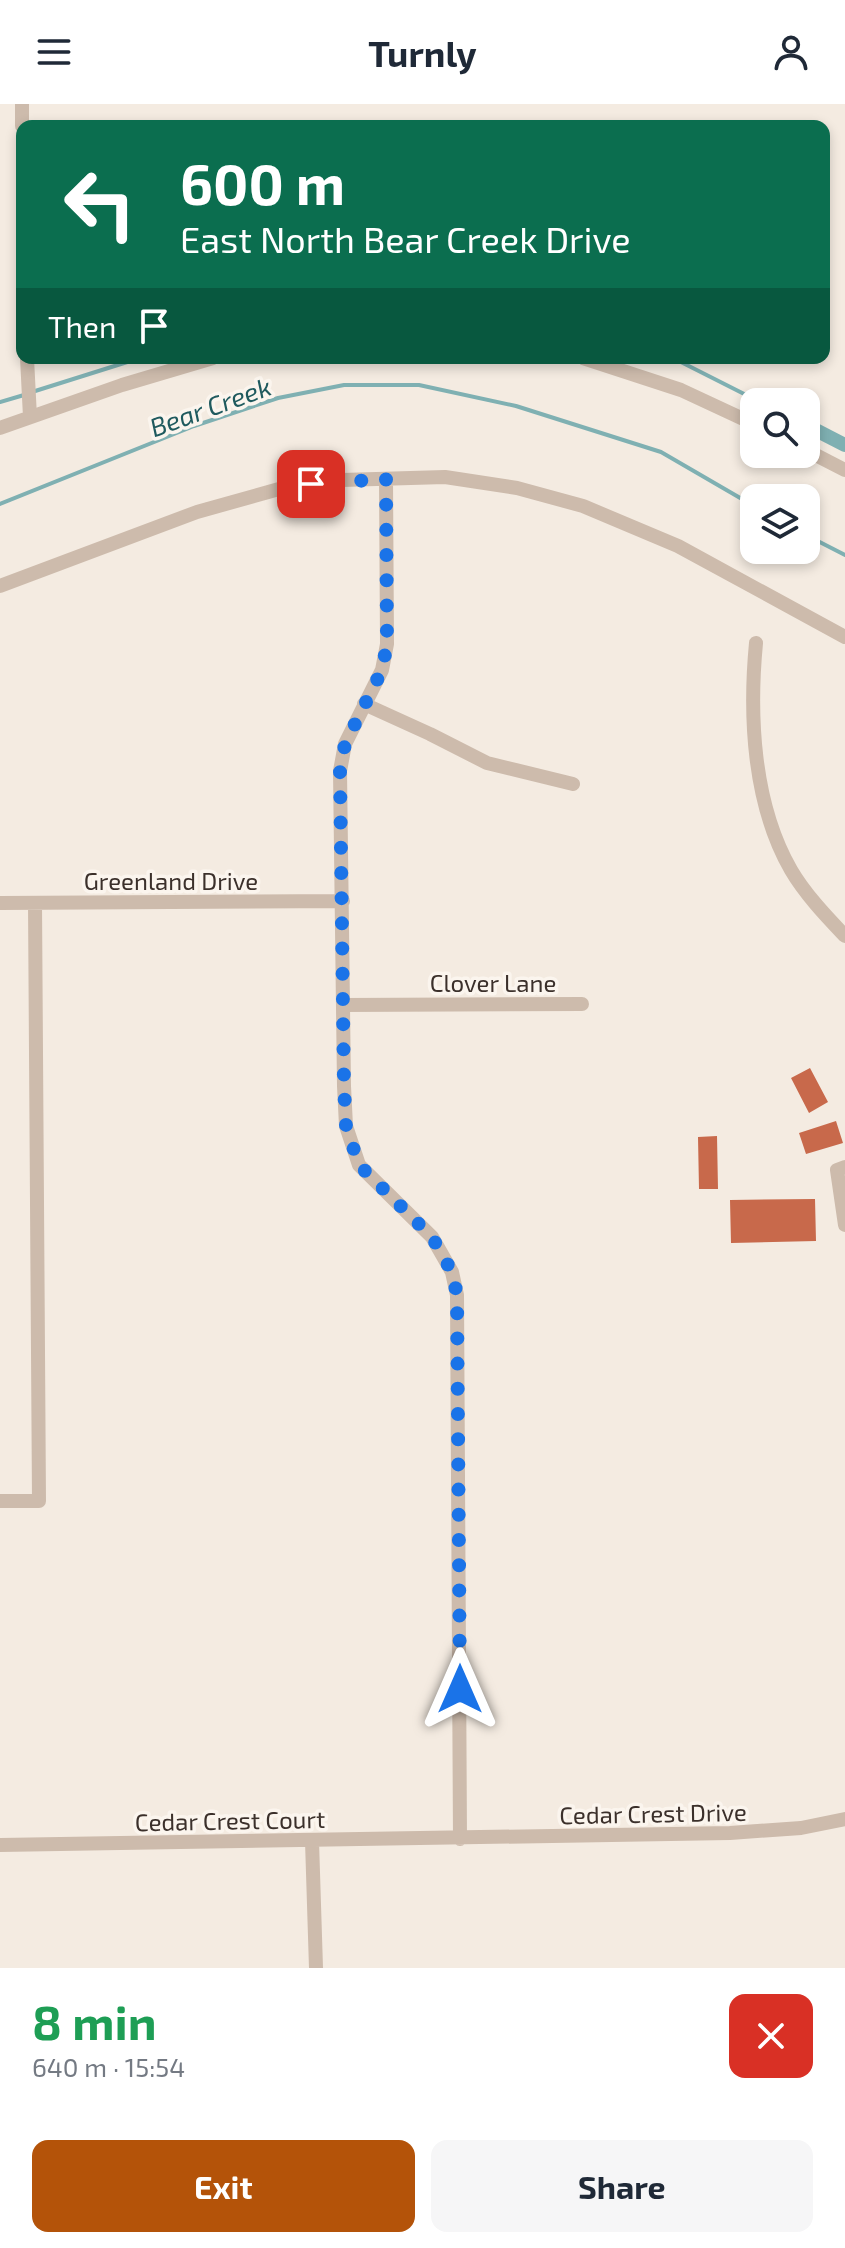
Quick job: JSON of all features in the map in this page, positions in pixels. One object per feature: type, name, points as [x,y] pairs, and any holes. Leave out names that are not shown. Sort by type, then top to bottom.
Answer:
[{"type":"street","points":[[27,364],[30,417]]},
{"type":"street","points":[[0,428],[193,364]]},
{"type":"street","points":[[601,364],[681,390],[740,417]]},
{"type":"street","points":[[820,457],[845,470]]},
{"type":"street","points":[[0,586],[197,512],[265,493],[342,480],[445,477],[517,488],[583,506],[678,546],[845,637]]},
{"type":"street","points":[[386,479],[387,644],[382,670],[345,744],[340,771],[346,1126],[359,1165],[432,1237],[452,1272],[457,1295],[460,1839]]},
{"type":"street","points":[[756,643],[752,704],[755,745],[774,832],[791,869],[845,936]]},
{"type":"street","points":[[364,704],[487,763],[573,784]]},
{"type":"street","name":"Greenland Drive","points":[[0,903],[343,901]]},
{"type":"street","points":[[0,1501],[39,1501],[35,903]]},
{"type":"street","name":"Clover Lane","points":[[343,1005],[582,1004]]},
{"type":"street","points":[[845,1167],[837,1170],[845,1225]]},
{"type":"street","name":"Cedar Crest Drive","points":[[460,1839],[754,1832],[801,1828],[845,1819]]},
{"type":"street","name":"Cedar Crest Court","points":[[0,1845],[460,1839]]},
{"type":"street","points":[[312,1841],[316,1968]]},
{"type":"building","points":[[810,1068],[828,1102],[809,1113],[791,1078]]},
{"type":"building","points":[[836,1121],[843,1143],[806,1154],[799,1133]]},
{"type":"building","points":[[717,1136],[718,1189],[699,1189],[698,1137]]},
{"type":"building","points":[[815,1199],[816,1241],[731,1243],[730,1200]]},
{"type":"waterway","points":[[32,392],[121,364]]},
{"type":"waterway","points":[[685,364],[740,392]]},
{"type":"waterway","name":"Bear Creek","points":[[0,504],[194,426],[278,398],[344,385],[419,385],[516,406],[661,452],[740,498]]},
{"type":"waterway","points":[[0,402],[24,395]]},
{"type":"waterway","points":[[820,432],[845,445]]},
{"type":"waterway","name":"Bear Creek","points":[[820,542],[845,555]]},
{"type":"route","points":[[311,484],[386,479],[387,644],[382,670],[345,744],[340,771],[346,1126],[359,1165],[422,1225],[441,1250],[452,1272],[457,1295],[460,1689]]}]
